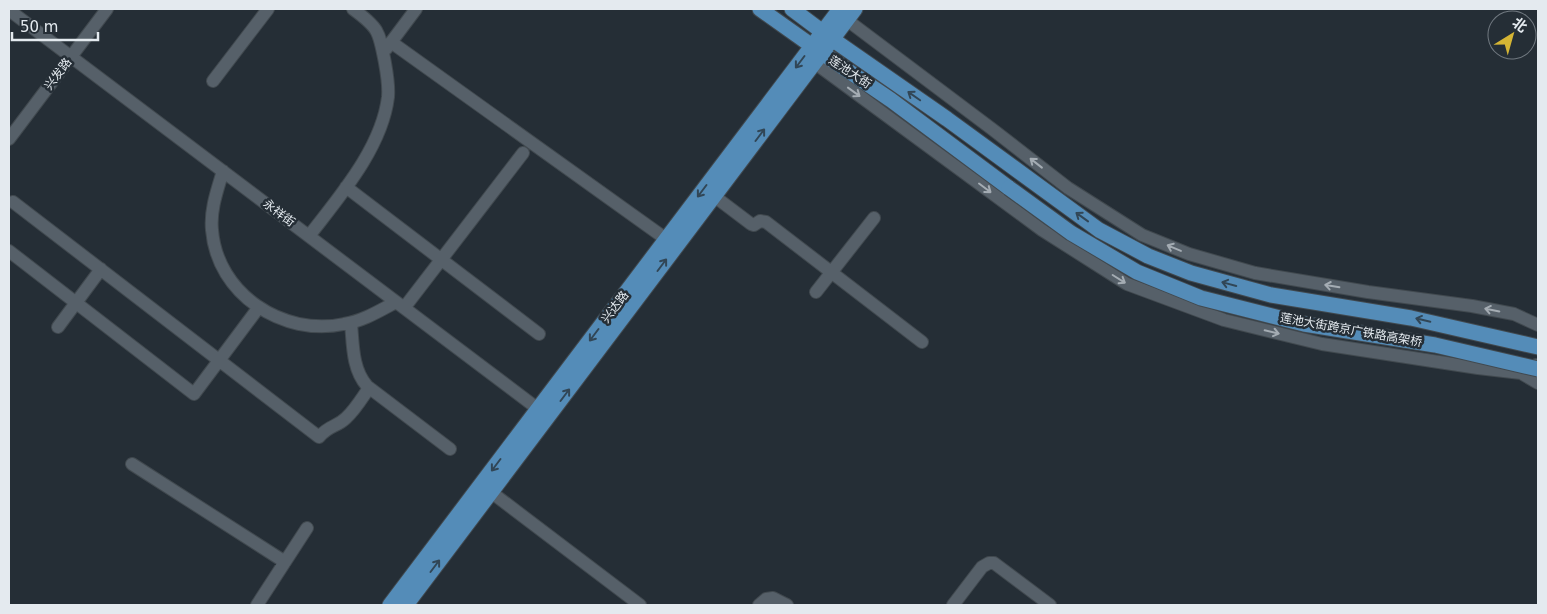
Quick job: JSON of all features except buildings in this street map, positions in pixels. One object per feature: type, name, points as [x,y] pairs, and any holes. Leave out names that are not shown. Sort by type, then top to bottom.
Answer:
[{"type":"main road","name":"莲池大街","points":[[760,9],[816,54],[891,100],[940,136]]},
{"type":"main road","name":"莲池大街","points":[[792,9],[954,124]]},
{"type":"main road","name":"兴达路","points":[[390,605],[714,196],[828,35],[847,13]]},
{"type":"main road","name":"兴达路","points":[[406,605],[491,492],[543,413],[666,239],[816,54]]},
{"type":"main road","name":"莲池大街跨京广铁路高架桥","points":[[954,124],[1099,230],[1148,256],[1191,274],[1271,295],[1411,318],[1538,347]]},
{"type":"main road","name":"莲池大街跨京广铁路高架桥","points":[[940,136],[1071,233],[1137,272],[1201,298],[1304,324],[1435,345],[1538,369]]},
{"type":"street","name":"兴发路","points":[[9,139],[107,9]]},
{"type":"street","points":[[213,81],[268,9]]},
{"type":"street","points":[[309,236],[363,163],[385,114],[388,96],[387,77],[377,30],[371,22],[353,9]]},
{"type":"street","points":[[383,53],[416,9]]},
{"type":"street","name":"永祥街","points":[[9,10],[543,413]]},
{"type":"street","points":[[847,13],[1068,188],[1142,235],[1189,254],[1255,273],[1368,292],[1472,306],[1514,314],[1538,325]]},
{"type":"street","points":[[391,42],[666,239]]},
{"type":"street","points":[[816,54],[1042,230],[1127,284],[1224,320],[1322,344],[1521,373],[1538,383]]},
{"type":"street","points":[[223,171],[212,213],[212,232],[217,255],[226,274],[239,291],[275,317],[293,324],[312,326],[342,325],[400,305],[442,260],[523,153]]},
{"type":"street","points":[[346,187],[539,334]]},
{"type":"street","points":[[714,196],[751,224],[754,225],[760,221],[766,222],[922,342]]},
{"type":"street","points":[[13,202],[319,437],[326,429],[340,423],[347,417],[369,388]]},
{"type":"street","points":[[816,292],[874,218]]},
{"type":"street","points":[[9,252],[194,394],[259,307]]},
{"type":"street","points":[[58,327],[101,269]]},
{"type":"street","points":[[350,322],[357,372],[361,380],[450,449]]},
{"type":"street","points":[[1521,373],[1538,364]]},
{"type":"street","points":[[132,464],[285,562]]},
{"type":"street","points":[[491,492],[640,605]]},
{"type":"street","points":[[257,605],[307,528]]},
{"type":"street","points":[[953,605],[982,567],[989,563],[994,563],[1050,605]]},
{"type":"street","points":[[759,605],[766,599],[773,598],[786,605]]}]
